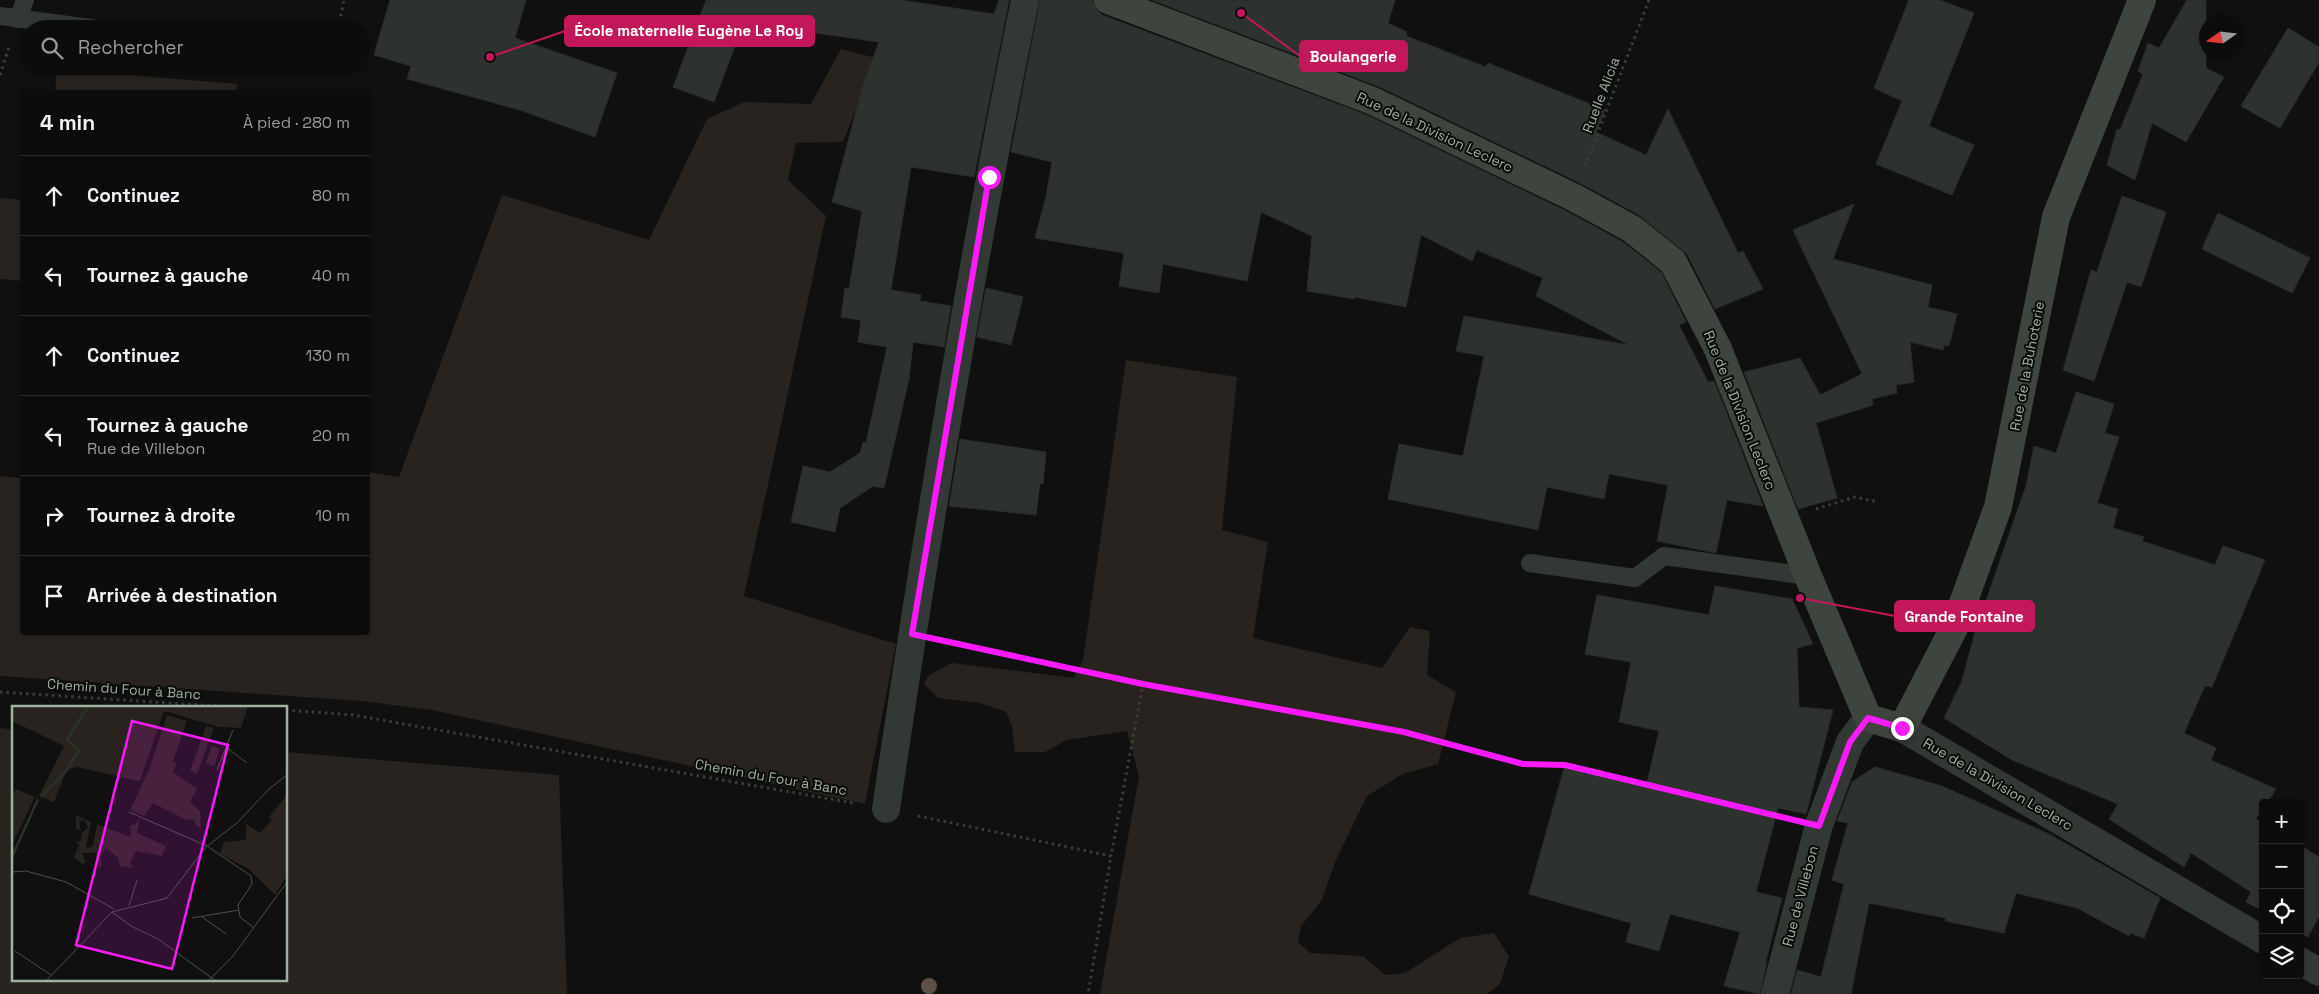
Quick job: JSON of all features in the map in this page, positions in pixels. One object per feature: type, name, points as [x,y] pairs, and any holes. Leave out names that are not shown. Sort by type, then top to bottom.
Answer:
[{"type":"main road","name":"Rue de la Division Leclerc","points":[[1108,0],[1373,101],[1573,197],[1632,229],[1673,262],[1718,349],[1808,576],[1868,718],[1902,728]]},
{"type":"main road","name":"Rue de la Buhoterie","points":[[1902,728],[1954,628],[1998,507],[2056,217],[2142,0]]},
{"type":"street","points":[[886,809],[912,634],[987,187],[1025,0]]},
{"type":"street","name":"Rue de Villebon","points":[[1775,994],[1819,826],[1850,742],[1868,718]]},
{"type":"street","name":"Rue de la Division Leclerc","points":[[1902,728],[2259,938]]},
{"type":"street","points":[[2304,963],[2319,972]]},
{"type":"lane","points":[[18,19],[25,0]]},
{"type":"lane","points":[[0,16],[26,20]]},
{"type":"lane","points":[[1530,563],[1635,578],[1664,556],[1808,576]]},
{"type":"path","points":[[340,20],[344,0]]},
{"type":"path","name":"Ruelle Alicia","points":[[1573,197],[1648,0]]},
{"type":"path","points":[[1829,505],[1854,497],[1878,502]]},
{"type":"path","points":[[912,634],[1143,684],[1404,732],[1523,764],[1565,765],[1819,826]]},
{"type":"path","points":[[1088,994],[1143,684]]},
{"type":"path","name":"Chemin du Four à Banc","points":[[0,692],[215,706]]},
{"type":"path","name":"Chemin du Four à Banc","points":[[288,710],[353,715],[886,809],[1111,856]]},
{"type":"shaded area","points":[[841,49],[876,58],[843,142],[796,143],[788,180],[826,216],[744,596],[896,644],[865,804],[432,710],[361,701],[0,676],[0,476],[20,478],[20,635],[370,635],[370,472],[399,477],[502,195],[649,240],[707,119],[744,102],[811,104]]},
{"type":"shaded area","points":[[56,75],[129,75],[237,84],[236,90],[55,90]]},
{"type":"shaded area","points":[[0,198],[20,200],[20,281],[0,279]]},
{"type":"shaded area","points":[[1126,360],[1237,377],[1222,530],[1268,542],[1253,638],[1382,668],[1410,627],[1430,631],[1427,675],[1456,692],[1438,764],[1403,774],[1367,796],[1335,862],[1322,900],[1301,926],[1298,942],[1310,953],[1363,956],[1385,975],[1405,973],[1460,938],[1494,933],[1509,956],[1500,984],[1487,994],[1100,994],[1139,776],[1127,731],[1067,740],[1045,752],[1015,752],[1012,726],[1006,712],[980,703],[938,698],[924,684],[929,675],[952,663],[1074,678],[1083,660]]},
{"type":"shaded area","points":[[0,728],[12,730],[12,982],[288,982],[288,752],[559,775],[567,994],[0,994]]},
{"type":"building","points":[[390,0],[526,0],[515,38],[617,73],[595,137],[520,110],[407,79],[411,66],[374,55]]},
{"type":"building","points":[[706,0],[900,0],[994,14],[999,0],[1009,0],[974,177],[911,167],[891,290],[921,295],[920,301],[951,306],[944,347],[913,342],[909,379],[884,488],[873,486],[840,508],[835,532],[791,522],[803,466],[830,472],[860,453],[863,442],[866,443],[887,347],[858,342],[861,320],[841,317],[845,288],[849,289],[862,211],[832,202],[863,85],[879,42],[788,29],[745,19],[714,102],[673,87]]},
{"type":"building","points":[[1040,0],[1093,0],[1096,9],[1102,15],[1367,115],[1566,211],[1623,242],[1661,272],[1686,322],[1679,325],[1708,382],[1714,381],[1763,506],[1727,500],[1716,553],[1657,541],[1668,485],[1609,474],[1604,499],[1547,487],[1538,530],[1388,499],[1399,444],[1463,456],[1484,356],[1456,351],[1464,316],[1629,345],[1536,296],[1543,278],[1477,250],[1472,261],[1421,235],[1406,307],[1355,297],[1354,299],[1307,291],[1312,236],[1261,212],[1247,281],[1163,264],[1159,293],[1119,286],[1124,253],[1035,238],[1046,197],[1052,162],[1011,152]]},
{"type":"building","points":[[1152,0],[1395,0],[1388,23],[1407,32],[1406,36],[1486,67],[1488,63],[1605,110],[1596,132],[1646,155],[1668,109],[1738,253],[1743,251],[1763,289],[1715,309],[1687,254],[1639,215],[1580,183],[1380,87]]},
{"type":"building","points":[[1909,0],[1940,0],[1974,13],[1929,126],[1974,145],[1952,195],[1876,164],[1902,101],[1874,88]]},
{"type":"building","points":[[2187,0],[2206,0],[2206,15],[2199,15],[2199,60],[2206,60],[2206,68],[2224,77],[2186,142],[2152,123],[2135,180],[2107,165],[2117,129],[2120,130],[2143,74],[2138,71],[2148,43],[2159,48]]},
{"type":"building","points":[[2288,28],[2319,47],[2319,62],[2280,128],[2241,106]]},
{"type":"building","points":[[2122,196],[2166,212],[2141,287],[2127,282],[2094,381],[2063,370],[2091,270],[2097,272]]},
{"type":"building","points":[[1854,204],[1833,259],[1932,285],[1928,307],[1957,314],[1949,346],[1944,345],[1943,350],[1910,342],[1914,382],[1896,385],[1897,393],[1872,399],[1873,405],[1816,423],[1837,498],[1798,509],[1744,372],[1800,358],[1820,395],[1862,374],[1793,230]]},
{"type":"building","points":[[2218,213],[2310,258],[2292,293],[2202,249]]},
{"type":"building","points":[[986,288],[1023,297],[1011,345],[977,337]]},
{"type":"building","points":[[2076,392],[2114,404],[2105,433],[2119,437],[2097,503],[2118,509],[2113,528],[2144,537],[2142,541],[2215,565],[2223,546],[2265,560],[2212,687],[2205,686],[2184,733],[2216,748],[2211,760],[2276,789],[2270,799],[2259,799],[2259,815],[2256,819],[2259,821],[2259,909],[2246,902],[2251,892],[2191,853],[2184,867],[2109,819],[2118,804],[2012,760],[1944,718],[1962,681],[1975,632],[2026,486],[2034,446],[2056,453]]},
{"type":"building","points":[[960,439],[1046,452],[1043,484],[1040,483],[1036,515],[949,506]]},
{"type":"building","points":[[1715,586],[1792,599],[1813,644],[1797,648],[1799,707],[1833,710],[1806,814],[1778,808],[1756,892],[1782,898],[1766,961],[1760,994],[1724,986],[1740,932],[1670,914],[1659,951],[1626,942],[1631,923],[1529,894],[1564,768],[1646,787],[1659,731],[1619,722],[1631,662],[1585,654],[1597,595],[1709,615]]},
{"type":"building","points":[[1875,767],[1942,786],[2051,835],[2160,898],[2144,938],[2130,933],[2129,936],[2077,908],[2016,893],[2004,933],[1945,921],[1946,918],[1869,903],[1851,994],[1791,994],[1797,970],[1821,977],[1844,884],[1832,880],[1848,823],[1837,821],[1852,782]]},
{"type":"building","points":[[2304,848],[2319,857],[2319,916],[2308,937],[2304,935]]},
{"type":"place","name":"Boulangerie","points":[[1241,13]]},
{"type":"place","name":"École maternelle Eugène Le Roy","points":[[490,57]]},
{"type":"place","name":"Grande Fontaine","points":[[1800,598]]},
{"type":"route","points":[[989,177],[912,634],[1143,684],[1404,732],[1523,764],[1565,765],[1819,826],[1850,742],[1868,718],[1902,728]]}]
